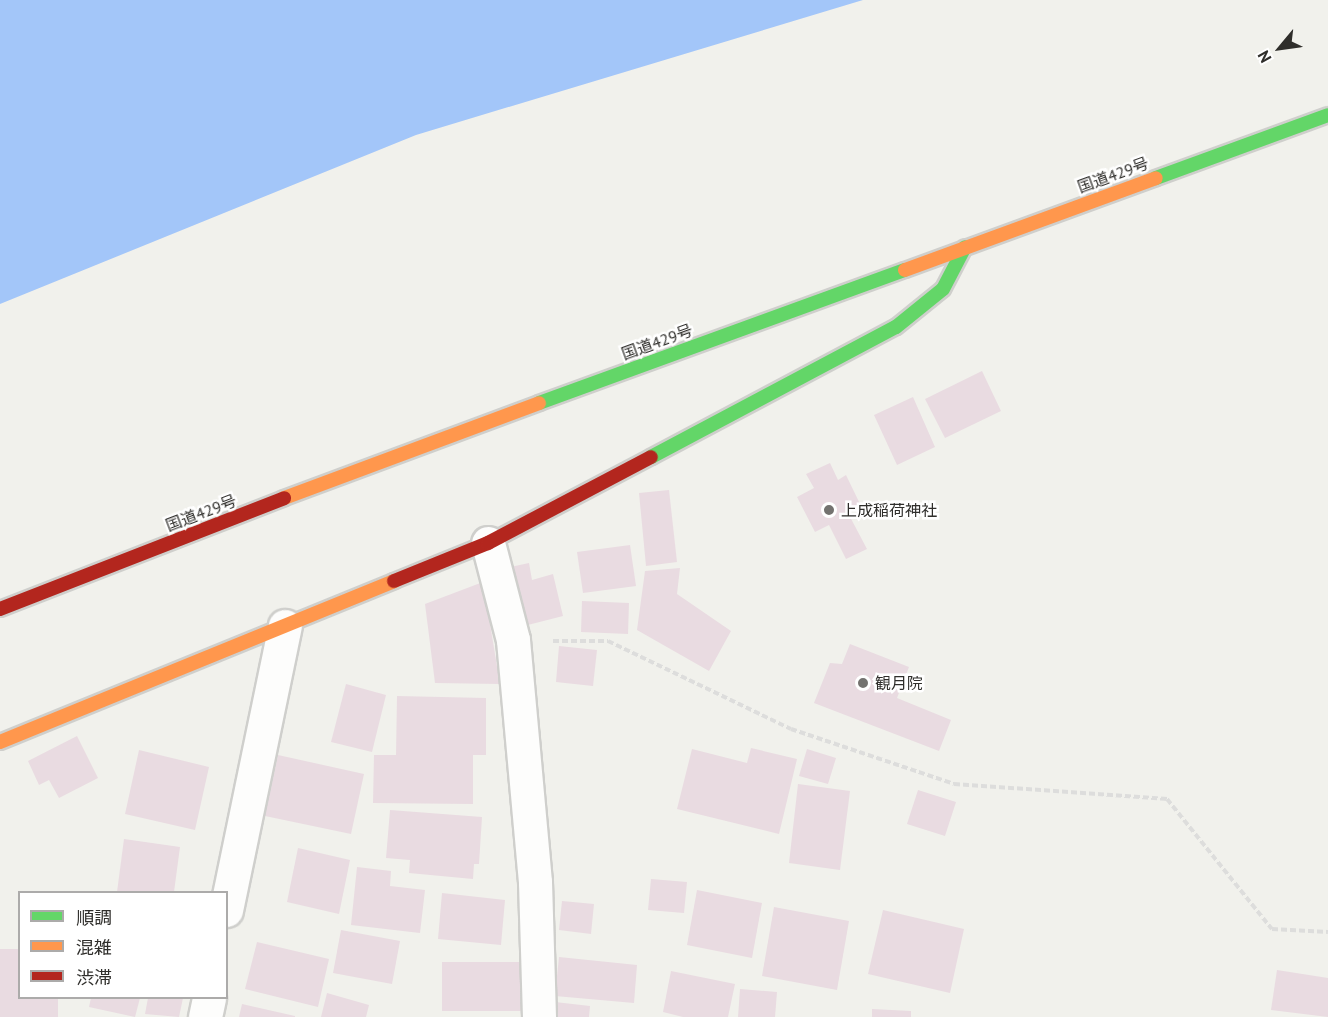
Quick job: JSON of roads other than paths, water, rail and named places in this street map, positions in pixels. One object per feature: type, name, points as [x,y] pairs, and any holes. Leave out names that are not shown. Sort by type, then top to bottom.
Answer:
[{"type":"main road","name":"国道429号","points":[[0,609],[338,477],[1328,115]]},
{"type":"main road","points":[[0,742],[488,543],[896,327],[943,289],[965,247]]},
{"type":"street","points":[[488,543],[513,640],[535,882],[539,1017]]},
{"type":"street","points":[[228,900],[285,626]]},
{"type":"street","points":[[205,1017],[209,999]]},
{"type":"water","points":[[0,0],[863,0],[416,135],[0,304]]},
{"type":"place","name":"上成稲荷神社","points":[[829,510]]},
{"type":"place","name":"観月院","points":[[863,683]]}]
